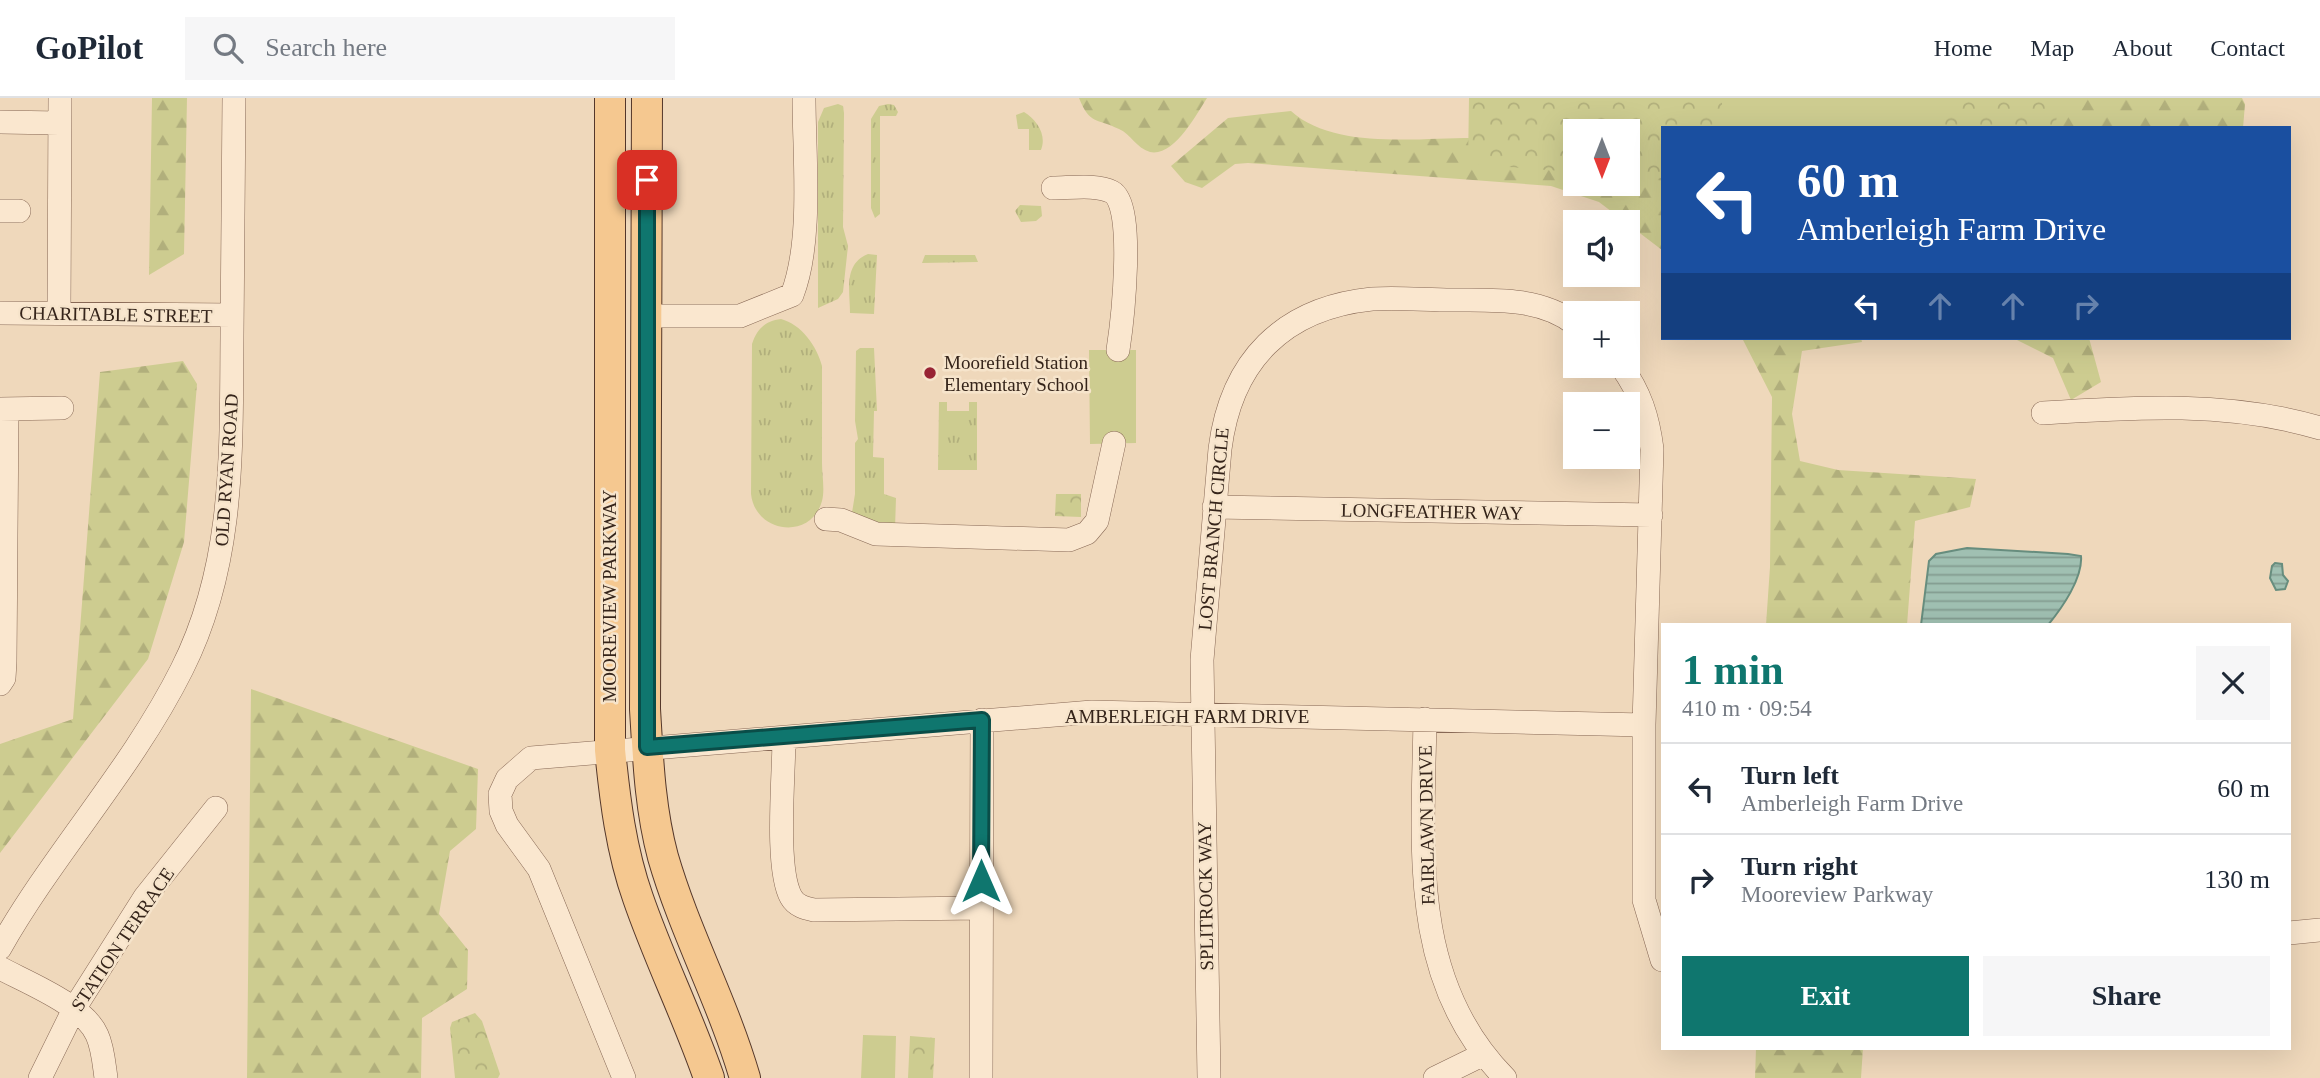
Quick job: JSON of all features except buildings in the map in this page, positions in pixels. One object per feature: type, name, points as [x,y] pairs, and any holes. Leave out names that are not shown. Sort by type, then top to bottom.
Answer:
[{"type":"main road","name":"MOOREVIEW PARKWAY","points":[[610,98],[610,750],[623,848],[638,897],[688,1016],[709,1078]]},
{"type":"main road","name":"MOOREVIEW PARKWAY","points":[[648,98],[647,747],[654,818],[663,858],[733,1037],[745,1078]]},
{"type":"street","points":[[59,313],[60,98]]},
{"type":"street","name":"OLD RYAN ROAD","points":[[0,948],[23,909],[144,738],[183,668],[216,584],[226,530],[231,453],[234,98]]},
{"type":"street","points":[[647,316],[740,316],[792,295],[798,279],[803,242],[804,98]]},
{"type":"street","points":[[0,122],[60,123]]},
{"type":"street","points":[[1053,188],[1107,191],[1121,200],[1124,210],[1125,247],[1118,350]]},
{"type":"street","name":"LOST BRANCH CIRCLE","points":[[1202,715],[1202,660],[1223,420],[1233,392],[1254,356],[1289,325],[1317,311],[1373,299],[1500,300],[1532,304],[1563,318]]},
{"type":"street","name":"CHARITABLE STREET","points":[[0,313],[232,315]]},
{"type":"street","points":[[1629,378],[1646,412],[1651,449],[1644,725],[1644,900],[1661,957]]},
{"type":"street","points":[[0,684],[4,678],[5,662],[3,409],[62,408]]},
{"type":"street","points":[[2043,413],[2122,408],[2217,408],[2320,428]]},
{"type":"street","points":[[826,519],[841,520],[876,534],[1069,540],[1087,533],[1097,521],[1114,443]]},
{"type":"street","name":"LONGFEATHER WAY","points":[[1214,507],[1651,515]]},
{"type":"street","name":"AMBERLEIGH FARM DRIVE","points":[[624,1078],[539,869],[507,825],[501,811],[500,794],[507,779],[531,758],[1092,712],[1644,725]]},
{"type":"street","name":"SPLITROCK WAY","points":[[1202,715],[1209,1078]]},
{"type":"street","name":"FAIRLAWN DRIVE","points":[[1425,719],[1423,878],[1428,923],[1454,1010],[1482,1055],[1505,1078]]},
{"type":"street","points":[[981,1078],[982,720]]},
{"type":"street","points":[[784,738],[783,874],[792,898],[801,906],[814,910],[981,908]]},
{"type":"street","name":"STATION TERRACE","points":[[40,1078],[74,1009],[145,897],[216,808]]},
{"type":"street","points":[[2291,933],[2320,930]]},
{"type":"street","points":[[0,968],[74,1009],[91,1023],[99,1038],[106,1078]]},
{"type":"street","points":[[1435,1078],[1482,1055]]},
{"type":"green space","points":[[152,98],[187,98],[184,254],[149,275]]},
{"type":"green space","points":[[1079,98],[1207,98],[1176,142],[1159,152],[1150,152],[1123,131],[1090,117]]},
{"type":"green space","points":[[1469,98],[2060,98],[2055,126],[1661,126],[1661,178],[1640,177],[1640,119],[1563,119],[1563,171],[1468,164]]},
{"type":"green space","points":[[1722,98],[1967,98],[1948,117],[1934,126],[1722,126]]},
{"type":"green space","points":[[2055,98],[2242,98],[2245,104],[2243,126],[2053,126]]},
{"type":"green space","points":[[838,104],[843,106],[844,113],[843,227],[848,246],[843,292],[838,299],[818,308],[818,122],[824,108]]},
{"type":"green space","points":[[894,105],[898,112],[896,116],[880,116],[880,214],[875,218],[871,208],[871,119],[879,106]]},
{"type":"green space","points":[[1291,111],[1309,124],[1355,137],[1406,140],[1478,138],[1563,142],[1563,190],[1551,186],[1248,163],[1235,164],[1202,188],[1185,182],[1171,166],[1228,118]]},
{"type":"green space","points":[[1024,112],[1040,128],[1043,139],[1041,150],[1029,150],[1029,129],[1018,129],[1016,115]]},
{"type":"green space","points":[[1640,146],[1661,147],[1661,249],[1640,233],[1640,210],[1610,210],[1599,202],[1581,196],[1640,196]]},
{"type":"green space","points":[[1020,205],[1041,206],[1042,216],[1036,221],[1021,222],[1015,211]]},
{"type":"green space","points":[[868,254],[877,255],[874,314],[850,313],[851,271],[860,259]]},
{"type":"green space","points":[[925,255],[975,255],[978,262],[922,263]]},
{"type":"green space","points":[[781,319],[795,326],[807,337],[822,366],[823,497],[816,514],[796,527],[772,524],[762,517],[751,494],[752,344],[762,327]]},
{"type":"green space","points":[[1743,340],[1862,340],[1802,351],[1792,414],[1800,461],[1838,470],[1976,479],[1970,507],[1915,521],[1907,623],[1766,623],[1770,567],[1772,397]]},
{"type":"green space","points":[[2017,340],[2090,340],[2101,382],[2071,400],[2053,358]]},
{"type":"green space","points":[[860,348],[874,348],[877,411],[874,411],[873,457],[884,458],[884,494],[896,498],[895,529],[851,519],[855,494],[855,443],[858,439],[855,421],[856,351]]},
{"type":"green space","points":[[1089,350],[1136,350],[1136,443],[1090,444]]},
{"type":"green space","points":[[183,361],[197,384],[184,542],[148,659],[0,853],[0,744],[73,719],[100,372]]},
{"type":"green space","points":[[939,402],[947,402],[947,411],[969,411],[969,402],[977,402],[977,470],[938,470]]},
{"type":"green space","points":[[1056,494],[1081,494],[1081,517],[1055,516]]},
{"type":"green space","points":[[251,689],[478,769],[476,829],[450,851],[439,914],[468,950],[467,989],[422,1018],[421,1078],[247,1078]]},
{"type":"green space","points":[[475,1013],[482,1021],[500,1074],[498,1078],[455,1078],[450,1028],[452,1022]]},
{"type":"green space","points":[[863,1035],[896,1036],[895,1078],[861,1078]]},
{"type":"green space","points":[[910,1036],[935,1038],[933,1078],[908,1078]]},
{"type":"green space","points":[[1756,1050],[1863,1050],[1861,1078],[1755,1078]]},
{"type":"shaded area","points":[[1967,548],[2068,554],[2081,556],[2081,565],[2070,592],[2049,623],[1921,623],[1929,561],[1936,554]]},
{"type":"shaded area","points":[[2275,563],[2282,564],[2283,575],[2288,581],[2285,589],[2276,590],[2270,578]]},
{"type":"place","name":"Moorefield Station Elementary School","points":[[930,373]]},
{"type":"route","points":[[647,180],[647,747],[982,720],[981,881]]}]
